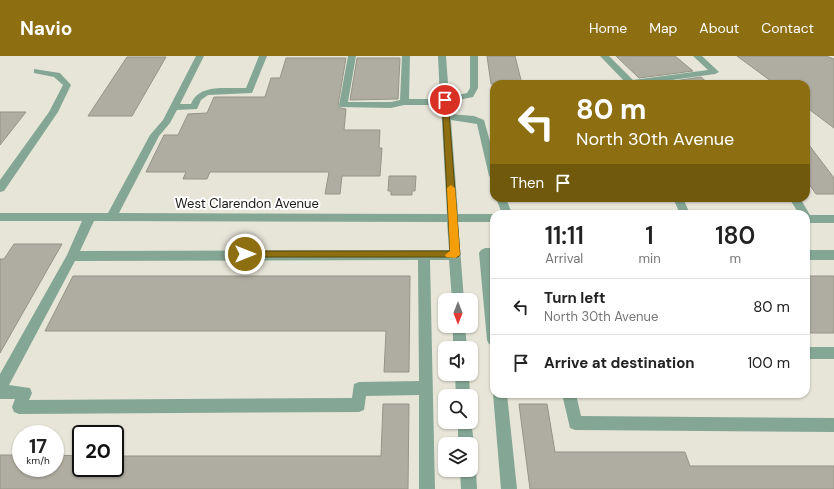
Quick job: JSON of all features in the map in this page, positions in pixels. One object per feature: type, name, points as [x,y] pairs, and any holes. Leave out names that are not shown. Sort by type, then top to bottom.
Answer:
[{"type":"street","points":[[111,217],[156,135],[165,126],[200,56]]},
{"type":"street","points":[[175,107],[194,106],[202,94],[213,92],[249,92],[263,56]]},
{"type":"street","points":[[352,56],[343,105],[391,105],[404,102],[445,101],[470,95],[474,88],[474,56]]},
{"type":"street","points":[[404,102],[406,56]]},
{"type":"street","points":[[442,56],[458,293]]},
{"type":"street","points":[[604,56],[628,80]]},
{"type":"street","points":[[654,80],[715,72],[697,56]]},
{"type":"street","points":[[0,188],[53,112],[67,85],[57,75],[37,71]]},
{"type":"street","points":[[446,117],[474,119],[481,122],[490,159]]},
{"type":"street","name":"West Clarendon Avenue","points":[[0,217],[490,218]]},
{"type":"street","points":[[0,388],[72,256],[90,217]]},
{"type":"street","points":[[810,217],[834,219]]},
{"type":"street","points":[[490,253],[485,253],[490,301]]},
{"type":"street","points":[[424,255],[427,489]]},
{"type":"street","points":[[72,256],[455,255]]},
{"type":"street","points":[[810,255],[834,255]]},
{"type":"street","points":[[810,353],[834,353]]},
{"type":"street","points":[[0,392],[25,393],[18,407],[359,405],[359,389],[426,388]]},
{"type":"street","points":[[500,398],[509,489]]},
{"type":"street","points":[[570,398],[575,423],[834,425]]},
{"type":"street","points":[[468,477],[469,489]]},
{"type":"building","points":[[487,56],[515,56],[521,80],[490,80]]},
{"type":"building","points":[[616,56],[675,56],[693,71],[639,78]]},
{"type":"building","points":[[737,56],[826,56],[834,59],[834,128],[810,110],[810,80],[770,80]]},
{"type":"building","points":[[127,57],[166,57],[132,116],[88,116]]},
{"type":"building","points":[[286,58],[346,58],[338,105],[340,108],[346,109],[344,130],[380,130],[379,148],[382,148],[380,176],[342,176],[340,194],[325,194],[329,172],[210,172],[207,179],[183,179],[186,172],[146,172],[164,135],[178,135],[188,114],[207,113],[214,97],[265,97],[271,78],[280,78]]},
{"type":"building","points":[[357,58],[400,58],[398,99],[350,100]]},
{"type":"building","points":[[701,77],[704,80],[681,80]]},
{"type":"building","points":[[0,112],[26,112],[0,145]]},
{"type":"building","points":[[810,146],[834,178],[834,194],[816,194],[810,186]]},
{"type":"building","points":[[389,176],[416,176],[415,191],[412,191],[412,195],[391,195],[391,191],[388,191]]},
{"type":"building","points":[[14,244],[62,244],[0,353],[0,259],[4,259]]},
{"type":"building","points":[[73,276],[410,276],[409,372],[384,372],[386,331],[45,331]]},
{"type":"building","points":[[810,276],[834,276],[834,333],[810,333]]},
{"type":"building","points":[[383,404],[409,404],[408,489],[0,489],[0,455],[12,455],[12,477],[64,477],[64,455],[72,456],[72,477],[124,477],[124,456],[381,456]]},
{"type":"building","points":[[519,404],[547,404],[555,452],[685,452],[690,466],[834,466],[834,489],[530,489]]},
{"type":"slow traffic","points":[[450,255],[455,255],[451,188]]},
{"type":"route","points":[[245,254],[455,255],[445,100]]}]
